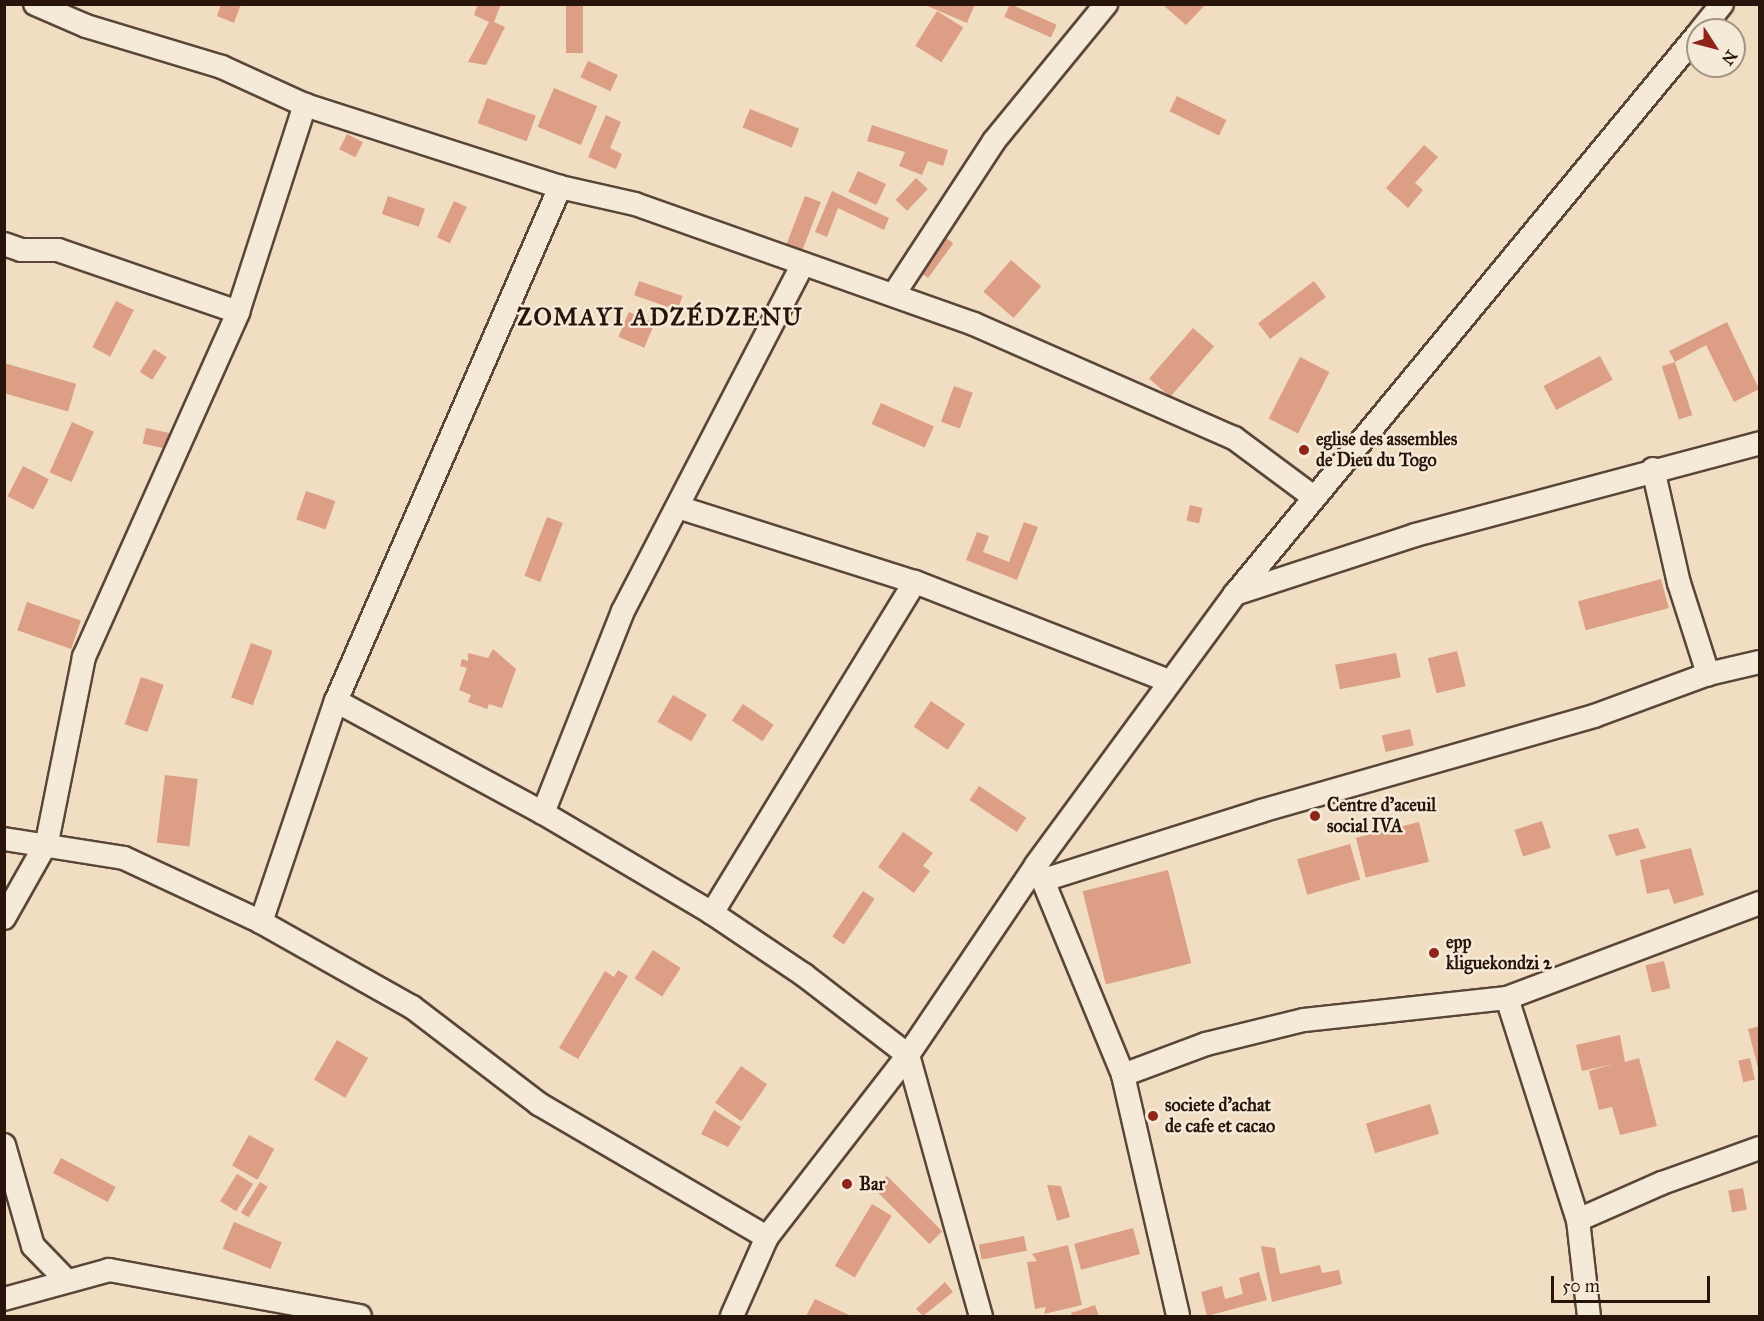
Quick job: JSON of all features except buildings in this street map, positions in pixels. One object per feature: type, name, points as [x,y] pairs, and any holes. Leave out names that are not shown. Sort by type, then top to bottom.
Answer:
[{"type":"street","points":[[34,4],[86,26],[222,67],[305,105],[560,187],[635,204],[802,266],[894,294],[1234,438],[1312,496]]},
{"type":"street","points":[[894,294],[994,141],[1106,4]]},
{"type":"street","points":[[1711,18],[1722,4]]},
{"type":"street","points":[[732,1317],[767,1237],[908,1056],[1040,872],[1169,681],[1312,496],[1686,48]]},
{"type":"street","points":[[4,918],[46,842],[84,657],[238,312],[305,105]]},
{"type":"street","points":[[261,922],[336,700],[560,187]]},
{"type":"street","points":[[4,244],[21,250],[58,250],[238,312]]},
{"type":"street","points":[[543,813],[622,611],[802,266]]},
{"type":"street","points":[[1235,594],[1414,535],[1760,443]]},
{"type":"street","points":[[1653,470],[1679,583],[1708,674]]},
{"type":"street","points":[[678,507],[915,582],[1169,681]]},
{"type":"street","points":[[712,914],[915,582]]},
{"type":"street","points":[[1040,872],[1594,716],[1708,674],[1760,662]]},
{"type":"street","points":[[336,700],[543,813],[712,914],[804,975],[908,1056],[981,1317]]},
{"type":"street","points":[[4,839],[46,842],[124,858],[261,922],[412,1007],[539,1104],[767,1237]]},
{"type":"street","points":[[1040,872],[1123,1075],[1178,1317]]},
{"type":"street","points":[[1123,1075],[1206,1044],[1304,1020],[1507,998],[1760,903]]},
{"type":"street","points":[[1507,998],[1578,1220],[1589,1317]]},
{"type":"street","points":[[4,1145],[33,1246],[67,1281]]},
{"type":"street","points":[[1578,1220],[1662,1183],[1760,1148]]},
{"type":"street","points":[[4,1299],[109,1270],[360,1317]]},
{"type":"place","name":"eglise des assembles de Dieu du Togo","points":[[1304,450]]},
{"type":"place","name":"Centre d'aceuil social IVA","points":[[1315,816]]},
{"type":"place","name":"epp kliguekondzi 2","points":[[1434,953]]},
{"type":"place","name":"societe d'achat de cafe et cacao","points":[[1153,1116]]},
{"type":"place","name":"Bar","points":[[847,1184]]},
{"type":"district","name":"ZOMAYI ADZÉDZENU","points":[[660,318]]}]
